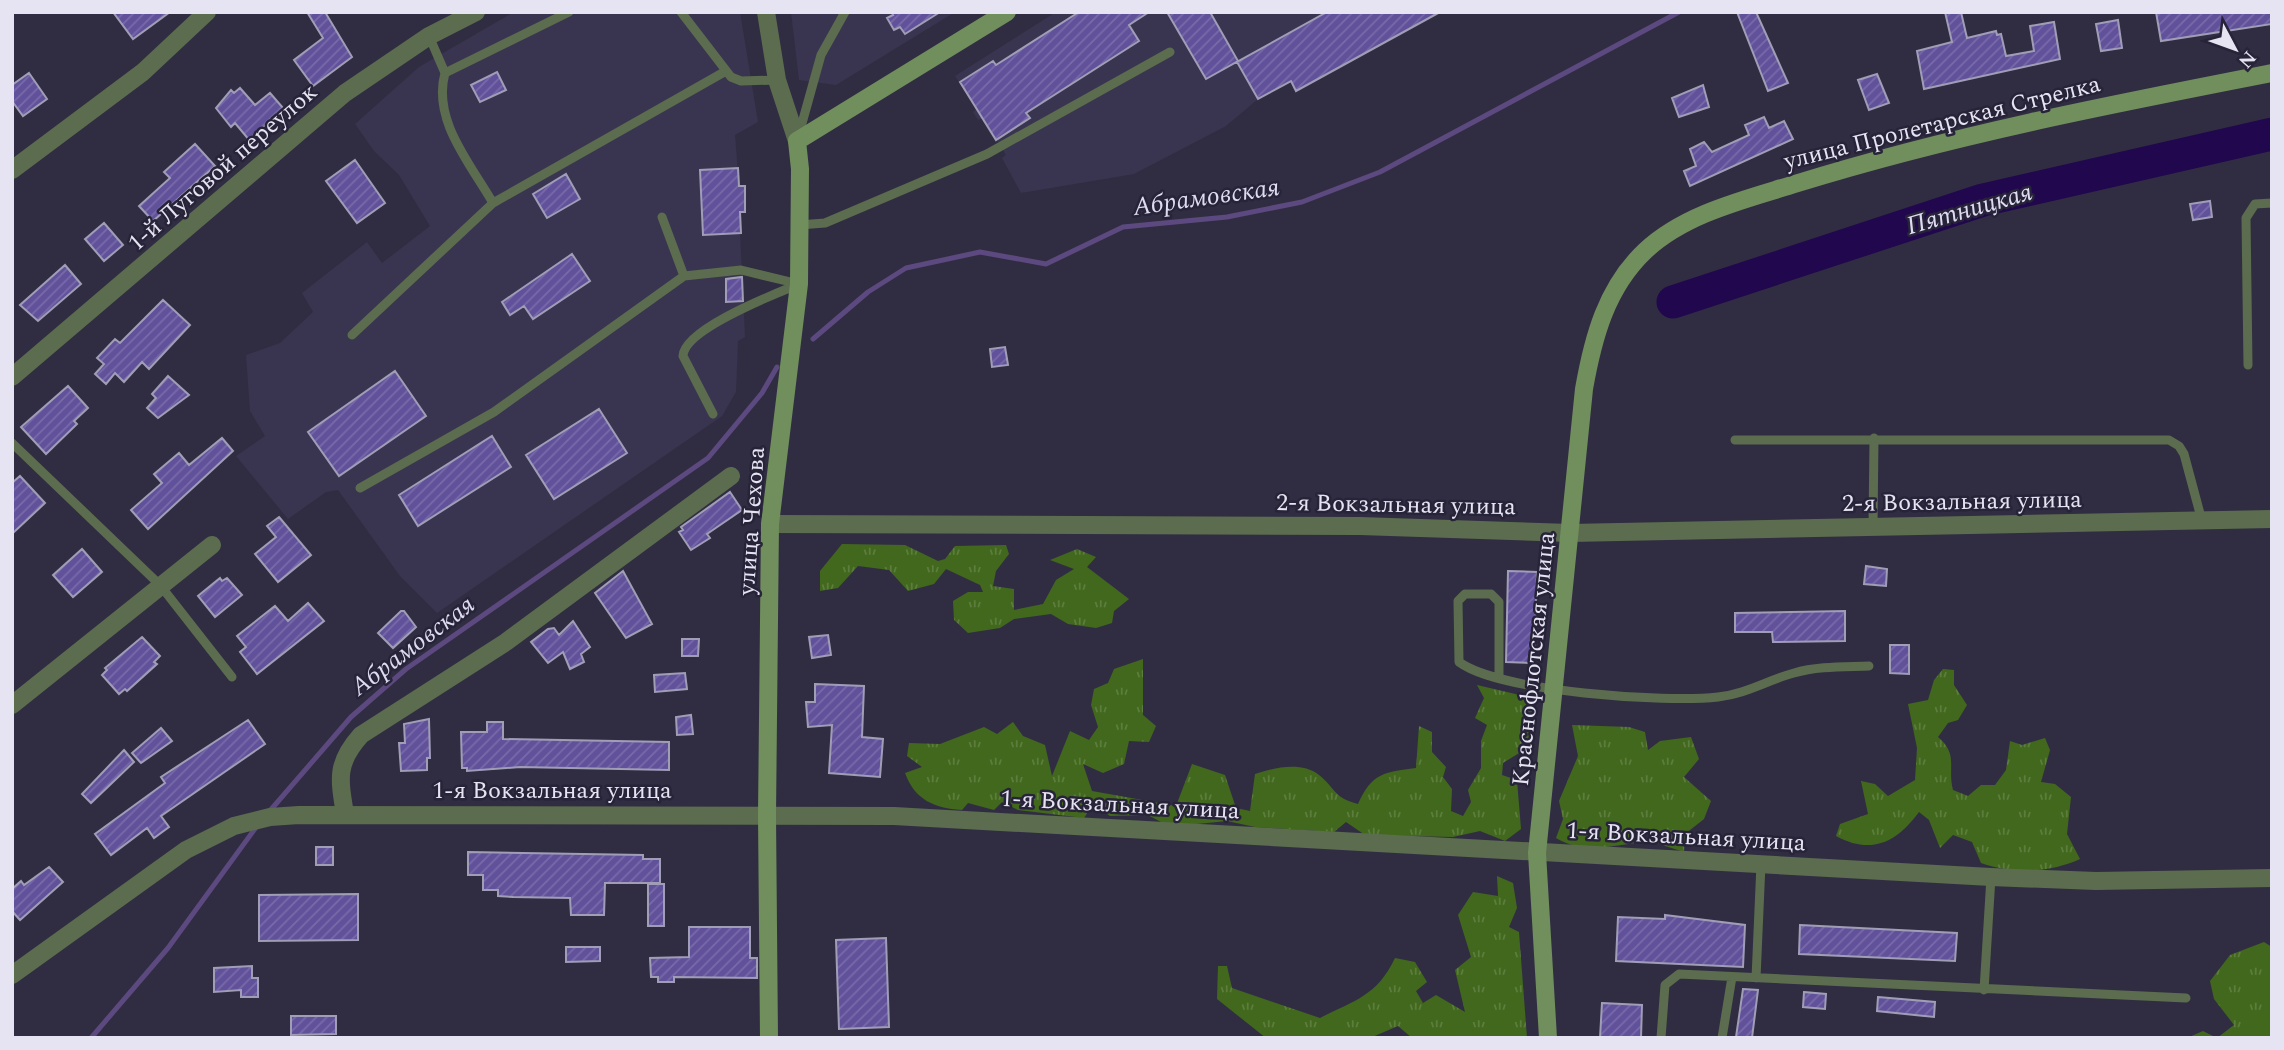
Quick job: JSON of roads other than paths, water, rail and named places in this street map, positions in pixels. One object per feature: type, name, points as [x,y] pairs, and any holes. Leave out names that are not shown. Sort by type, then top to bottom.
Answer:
[{"type":"street","points":[[12,170],[143,72],[206,12]]},
{"type":"street","name":"1-й Луговой переулок","points":[[12,377],[345,93],[429,36],[476,12]]},
{"type":"street","name":"улица Чехова","points":[[766,12],[777,80],[797,141],[799,225],[799,284],[770,524],[767,815],[769,1038]]},
{"type":"street","points":[[797,141],[1007,12]]},
{"type":"street","name":"улица Пролетарская Стрелка","points":[[1614,290],[1627,270],[1664,236],[1698,217],[1742,201],[1869,161],[1960,139],[2272,73]]},
{"type":"street","name":"Краснофлотская улица","points":[[1548,1038],[1538,853],[1589,363],[1595,337],[1614,290]]},
{"type":"street","points":[[345,814],[341,765],[345,754],[361,735],[495,649],[731,476]]},
{"type":"street","name":"2-я Вокзальная улица","points":[[770,524],[1346,526],[1570,533],[2272,519]]},
{"type":"street","points":[[12,705],[212,545]]},
{"type":"street","name":"1-я Вокзальная улица","points":[[12,975],[159,868],[213,835],[234,826],[270,817],[345,814],[894,816],[1991,877],[2096,881],[2272,877]]},
{"type":"lane","points":[[445,73],[569,12]]},
{"type":"lane","points":[[681,12],[726,71],[741,81],[777,80]]},
{"type":"lane","points":[[797,141],[821,55],[845,12]]},
{"type":"lane","points":[[429,36],[445,73],[440,92],[447,123],[493,203]]},
{"type":"lane","points":[[799,225],[825,223],[986,154],[1170,52]]},
{"type":"lane","points":[[352,335],[493,203],[726,71]]},
{"type":"lane","points":[[2248,365],[2246,218],[2255,205],[2272,203]]},
{"type":"lane","points":[[662,218],[684,276]]},
{"type":"lane","points":[[360,488],[494,412],[684,276],[741,270],[799,284]]},
{"type":"lane","points":[[713,414],[684,356],[687,344],[731,314],[799,284]]},
{"type":"lane","points":[[1873,527],[1874,438]]},
{"type":"lane","points":[[1735,440],[2169,440],[2185,454],[2202,521]]},
{"type":"lane","points":[[12,443],[160,585],[232,677]]},
{"type":"lane","points":[[1499,677],[1499,602],[1491,594],[1465,594],[1458,600],[1458,658],[1464,666],[1499,677],[1554,690],[1716,698],[1748,691],[1794,673],[1869,666]]},
{"type":"lane","points":[[1756,978],[1761,864]]},
{"type":"lane","points":[[1984,990],[1991,877]]},
{"type":"lane","points":[[1661,1038],[1663,993],[1671,979],[1679,974],[2186,998]]},
{"type":"lane","points":[[1722,1038],[1732,977]]},
{"type":"waterway","name":"Абрамовская","points":[[813,339],[868,292],[906,268],[980,252],[1046,264],[1123,227],[1227,217],[1302,202],[1380,172],[1679,12]]},
{"type":"waterway","name":"Пятницкая","points":[[1673,302],[1983,200],[2272,134]]},
{"type":"waterway","name":"Абрамовская","points":[[268,813],[351,717],[406,669],[708,458],[762,393],[777,367]]},
{"type":"waterway","name":"Абрамовская","points":[[91,1038],[168,948],[257,826]]}]
